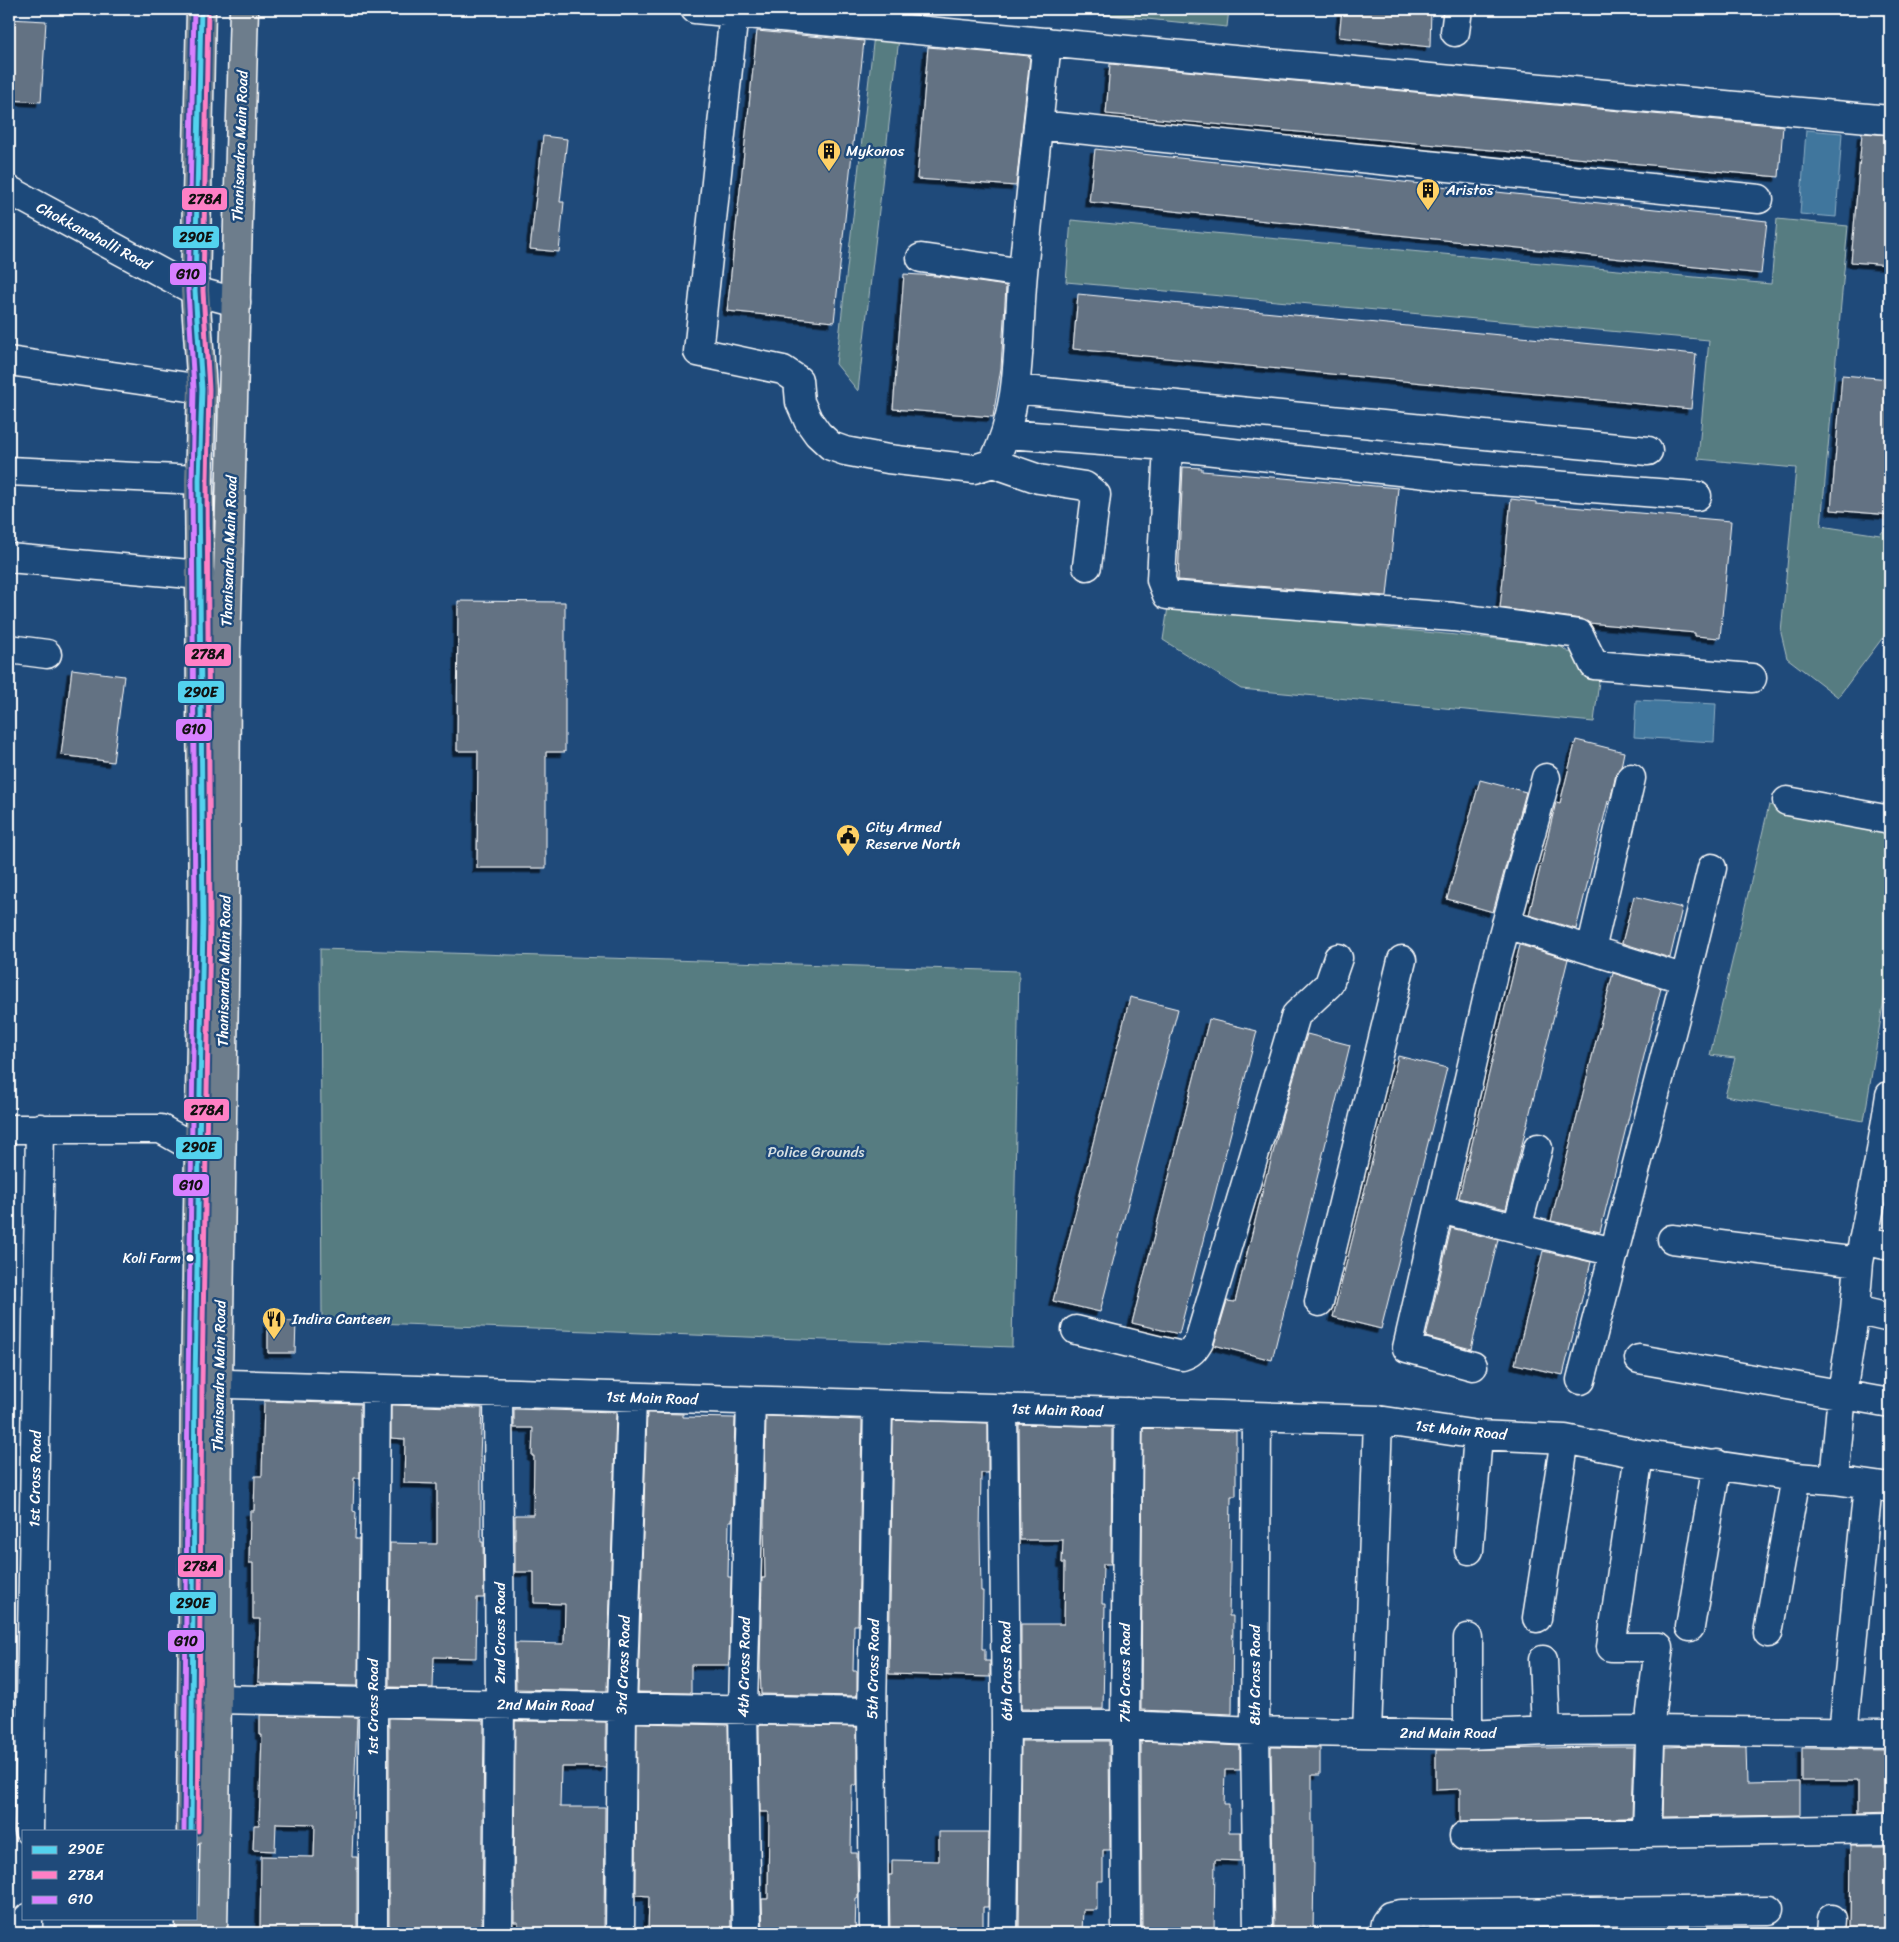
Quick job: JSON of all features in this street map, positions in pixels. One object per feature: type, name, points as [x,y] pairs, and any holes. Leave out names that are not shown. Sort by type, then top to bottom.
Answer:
[{"type":"main road","name":"Thanisandra Main Road","points":[[201,9],[195,291],[202,389],[199,480],[203,920],[198,1150],[217,1699],[213,1933]]},
{"type":"main road","name":"Thanisandra Main Road","points":[[191,1830],[206,1384],[225,920],[226,648],[244,9]]},
{"type":"main road","points":[[190,1920],[190,1933]]},
{"type":"street","points":[[695,9],[1890,120]]},
{"type":"street","points":[[734,12],[698,352],[783,370],[798,380],[800,402],[808,420],[818,434],[832,446],[845,451],[888,459],[974,469],[993,463],[1039,479],[1085,486],[1096,495],[1087,566]]},
{"type":"street","points":[[993,463],[1006,434],[1014,389],[1023,273],[1047,42]]},
{"type":"street","points":[[1038,125],[1759,199]]},
{"type":"street","name":"Chokkanahalli Road","points":[[9,190],[195,291],[236,302]]},
{"type":"street","points":[[922,258],[1023,273]]},
{"type":"street","points":[[9,362],[202,389]]},
{"type":"street","points":[[1014,389],[1648,450]]},
{"type":"street","points":[[1006,434],[1168,446],[1473,479],[1697,496]]},
{"type":"street","points":[[1168,446],[1161,580],[1167,595],[1453,616],[1579,634],[1594,665],[1752,678]]},
{"type":"street","points":[[9,471],[199,480]]},
{"type":"street","points":[[9,558],[200,575]]},
{"type":"street","points":[[9,649],[48,654]]},
{"type":"street","points":[[1473,1366],[1406,1348],[1495,965],[1546,778]]},
{"type":"street","points":[[1591,950],[1631,778]]},
{"type":"street","points":[[1788,801],[1890,820]]},
{"type":"street","points":[[1581,1380],[1712,868]]},
{"type":"street","points":[[1506,924],[1685,979]]},
{"type":"street","points":[[1076,1330],[1182,1356],[1191,1354],[1199,1341],[1296,1015],[1329,984],[1338,958]]},
{"type":"street","points":[[1319,1302],[1402,960]]},
{"type":"street","points":[[1834,1480],[1842,1394],[1855,1310],[1861,1251],[1890,1095]]},
{"type":"street","points":[[9,1128],[161,1129],[198,1150]]},
{"type":"street","name":"1st Cross Road","points":[[29,1830],[40,1128]]},
{"type":"street","points":[[1517,1228],[1538,1148]]},
{"type":"street","points":[[1439,1209],[1614,1252]]},
{"type":"street","points":[[1672,1239],[1861,1251],[1890,1246]]},
{"type":"street","points":[[1855,1310],[1890,1318]]},
{"type":"street","points":[[1638,1359],[1890,1403]]},
{"type":"street","name":"1st Main Road","points":[[206,1384],[1378,1420],[1478,1434],[1566,1439],[1638,1454],[1879,1487]]},
{"type":"street","name":"1st Cross Road","points":[[373,1933],[376,1390]]},
{"type":"street","name":"2nd Cross Road","points":[[498,1393],[500,1704],[498,1933]]},
{"type":"street","name":"3rd Cross Road","points":[[620,1933],[622,1707],[632,1398]]},
{"type":"street","name":"4th Cross Road","points":[[747,1933],[742,1709],[751,1401]]},
{"type":"street","name":"5th Cross Road","points":[[874,1933],[872,1712],[878,1405]]},
{"type":"street","name":"6th Cross Road","points":[[1003,1409],[1006,1725],[1003,1933]]},
{"type":"street","name":"7th Cross Road","points":[[1126,1933],[1125,1725],[1128,1412]]},
{"type":"street","name":"8th Cross Road","points":[[1257,1417],[1255,1731],[1258,1933]]},
{"type":"street","points":[[1367,1733],[1378,1420]]},
{"type":"street","points":[[1469,1550],[1478,1434]]},
{"type":"street","points":[[1536,1618],[1566,1439]]},
{"type":"street","points":[[1638,1454],[1611,1647],[1658,1647],[1650,1730],[1647,1833]]},
{"type":"street","points":[[1690,1627],[1717,1464]]},
{"type":"street","points":[[1768,1632],[1796,1477]]},
{"type":"street","points":[[1843,1734],[1879,1487]]},
{"type":"street","points":[[1468,1638],[1468,1734]]},
{"type":"street","points":[[1543,1660],[1546,1731]]},
{"type":"street","name":"2nd Main Road","points":[[217,1699],[872,1712]]},
{"type":"street","name":"2nd Main Road","points":[[1006,1725],[1125,1725],[1255,1731],[1367,1733],[1468,1734],[1650,1730],[1890,1734]]},
{"type":"street","points":[[1464,1836],[1890,1829]]},
{"type":"street","points":[[1383,1933],[1385,1923],[1390,1916],[1401,1914],[1535,1923],[1769,1910]]},
{"type":"street","points":[[28,1920],[28,1933]]},
{"type":"green space","points":[[1046,9],[1229,9],[1227,27]]},
{"type":"green space","points":[[874,35],[899,38],[858,391],[836,364]]},
{"type":"green space","points":[[1777,219],[1848,226],[1821,526],[1880,535],[1890,522],[1890,628],[1838,697],[1787,658],[1781,633],[1796,468],[1698,459],[1709,340],[1066,282],[1071,220],[1771,284]]},
{"type":"green space","points":[[1168,607],[1559,645],[1568,652],[1602,656],[1594,722],[1241,689],[1163,640]]},
{"type":"green space","points":[[1769,805],[1890,829],[1890,963],[1864,1121],[1725,1096],[1735,1058],[1710,1055]]},
{"type":"green space","name":"Police Grounds","points":[[320,949],[1019,971],[1012,1347],[322,1321]]},
{"type":"water","points":[[1806,130],[1842,133],[1836,217],[1800,214]]},
{"type":"water","points":[[1636,700],[1716,704],[1714,742],[1634,737]]},
{"type":"building","points":[[1342,9],[1401,11],[1401,9],[1431,9],[1430,47],[1339,37]]},
{"type":"building","points":[[9,19],[46,21],[41,102],[9,100]]},
{"type":"building","name":"Mykonos","points":[[757,31],[864,41],[834,322],[727,311]]},
{"type":"building","name":"Mykonos","points":[[928,47],[1030,56],[1016,186],[917,179]]},
{"type":"building","name":"Aristos","points":[[1110,64],[1783,126],[1779,177],[1106,114]]},
{"type":"building","points":[[1862,133],[1890,135],[1890,265],[1851,262]]},
{"type":"building","points":[[543,136],[567,139],[560,202],[564,202],[559,252],[530,249]]},
{"type":"building","name":"Aristos","points":[[1095,149],[1767,221],[1761,274],[1089,202]]},
{"type":"building","points":[[904,274],[937,276],[1006,286],[1001,368],[993,417],[893,409]]},
{"type":"building","points":[[1078,294],[1696,354],[1691,409],[1073,349]]},
{"type":"building","points":[[1842,375],[1890,379],[1890,515],[1831,510]]},
{"type":"building","points":[[1183,467],[1202,468],[1202,471],[1398,488],[1387,596],[1178,580]]},
{"type":"building","points":[[1511,499],[1536,502],[1536,504],[1731,521],[1720,638],[1695,636],[1695,633],[1589,623],[1581,619],[1500,608]]},
{"type":"building","points":[[458,601],[565,602],[565,752],[546,752],[546,868],[477,868],[478,751],[457,751]]},
{"type":"building","points":[[72,669],[124,676],[113,762],[61,755]]},
{"type":"building","points":[[1576,740],[1624,752],[1621,767],[1616,774],[1610,801],[1608,801],[1576,929],[1529,915],[1556,802],[1560,803]]},
{"type":"building","points":[[1480,780],[1526,792],[1493,912],[1447,899]]},
{"type":"building","points":[[1634,896],[1682,908],[1670,958],[1622,943]]},
{"type":"building","points":[[1520,945],[1568,959],[1506,1209],[1459,1198]]},
{"type":"building","points":[[1613,973],[1661,988],[1600,1232],[1551,1221]]},
{"type":"building","points":[[1130,997],[1178,1009],[1100,1312],[1053,1301]]},
{"type":"building","points":[[1209,1019],[1257,1031],[1179,1334],[1132,1323]]},
{"type":"building","points":[[1307,1034],[1350,1045],[1272,1360],[1214,1345],[1227,1301],[1235,1302],[1282,1117]]},
{"type":"building","points":[[1398,1056],[1447,1068],[1381,1329],[1333,1317]]},
{"type":"building","points":[[1451,1228],[1498,1240],[1471,1349],[1426,1337]]},
{"type":"building","points":[[1543,1251],[1591,1262],[1563,1375],[1515,1364]]},
{"type":"building","points":[[268,1321],[296,1321],[295,1353],[268,1353]]},
{"type":"building","points":[[264,1401],[360,1404],[360,1478],[354,1478],[353,1511],[356,1512],[355,1539],[359,1539],[358,1686],[261,1684],[261,1682],[258,1682],[260,1619],[253,1619],[253,1563],[249,1563],[250,1511],[254,1511],[255,1476],[262,1476]]},
{"type":"building","points":[[391,1405],[482,1408],[480,1457],[484,1598],[477,1598],[476,1658],[434,1657],[433,1688],[389,1687],[390,1543],[437,1544],[437,1484],[404,1483],[405,1439],[391,1438]]},
{"type":"building","points":[[514,1409],[616,1412],[607,1691],[516,1689],[515,1643],[564,1644],[565,1604],[534,1603],[534,1572],[515,1572],[515,1515],[533,1515],[534,1456],[532,1456],[533,1428],[514,1428]]},
{"type":"building","points":[[647,1413],[683,1414],[683,1417],[735,1418],[732,1521],[729,1521],[728,1577],[731,1577],[729,1665],[691,1665],[691,1693],[638,1692]]},
{"type":"building","points":[[766,1416],[862,1420],[858,1625],[854,1625],[853,1671],[857,1671],[857,1696],[761,1694],[762,1578],[765,1578]]},
{"type":"building","points":[[893,1420],[988,1423],[988,1473],[981,1473],[980,1534],[981,1591],[983,1591],[982,1649],[985,1649],[985,1661],[990,1661],[990,1677],[889,1674]]},
{"type":"building","points":[[1019,1424],[1112,1427],[1111,1564],[1103,1564],[1102,1604],[1105,1604],[1103,1709],[1021,1709],[1021,1624],[1064,1624],[1065,1563],[1062,1563],[1063,1540],[1020,1540]]},
{"type":"building","points":[[1143,1428],[1236,1431],[1236,1496],[1231,1496],[1229,1616],[1233,1616],[1232,1714],[1141,1710]]},
{"type":"building","points":[[260,1715],[357,1717],[352,1857],[357,1857],[357,1933],[260,1933],[261,1856],[314,1857],[315,1824],[276,1823],[275,1851],[253,1850],[254,1825],[259,1825],[262,1735],[260,1735]]},
{"type":"building","points":[[389,1718],[484,1720],[482,1933],[389,1933]]},
{"type":"building","points":[[515,1721],[606,1722],[606,1767],[561,1767],[560,1807],[605,1807],[604,1933],[518,1933],[518,1922],[514,1922]]},
{"type":"building","points":[[637,1723],[728,1725],[731,1933],[648,1933],[649,1896],[636,1895]]},
{"type":"building","points":[[759,1725],[857,1727],[857,1785],[852,1785],[851,1853],[857,1853],[858,1898],[856,1898],[855,1933],[763,1933],[762,1899],[768,1899],[769,1812],[760,1812]]},
{"type":"building","points":[[1021,1741],[1109,1741],[1110,1850],[1103,1850],[1103,1881],[1097,1881],[1097,1910],[1083,1910],[1082,1933],[1019,1933]]},
{"type":"building","points":[[1141,1741],[1240,1746],[1240,1770],[1225,1770],[1224,1804],[1229,1804],[1229,1832],[1241,1832],[1241,1861],[1215,1860],[1214,1933],[1142,1933]]},
{"type":"building","points":[[1271,1747],[1320,1748],[1320,1775],[1312,1775],[1313,1933],[1274,1933]]},
{"type":"building","points":[[1634,1747],[1632,1818],[1460,1821],[1460,1789],[1436,1790],[1436,1750]]},
{"type":"building","points":[[1665,1747],[1746,1747],[1747,1783],[1800,1782],[1800,1815],[1663,1817]]},
{"type":"building","points":[[1802,1748],[1890,1749],[1890,1813],[1858,1814],[1858,1781],[1802,1781]]},
{"type":"building","points":[[939,1832],[989,1832],[988,1907],[983,1907],[983,1933],[890,1933],[889,1875],[892,1875],[892,1860],[939,1861]]},
{"type":"building","points":[[1851,1845],[1884,1845],[1884,1862],[1890,1862],[1890,1933],[1850,1933]]},
{"type":"transit line","name":"G10","points":[[184,1830],[195,920],[192,480],[194,389],[188,291],[194,9]]},
{"type":"transit line","name":"290E","points":[[191,1830],[195,1383],[203,920],[199,480],[202,389],[195,291],[201,9]]},
{"type":"transit line","name":"278A","points":[[198,1831],[202,1383],[210,920],[207,480],[209,389],[203,291],[208,9]]},
{"type":"place","name":"Mykonos","points":[[829,172]]},
{"type":"place","name":"Aristos","points":[[1428,211]]},
{"type":"place","name":"City Armed Reserve North","points":[[848,857]]},
{"type":"place","name":"Koli Farm","points":[[190,1258]]},
{"type":"place","name":"Indira Canteen","points":[[274,1340]]}]
